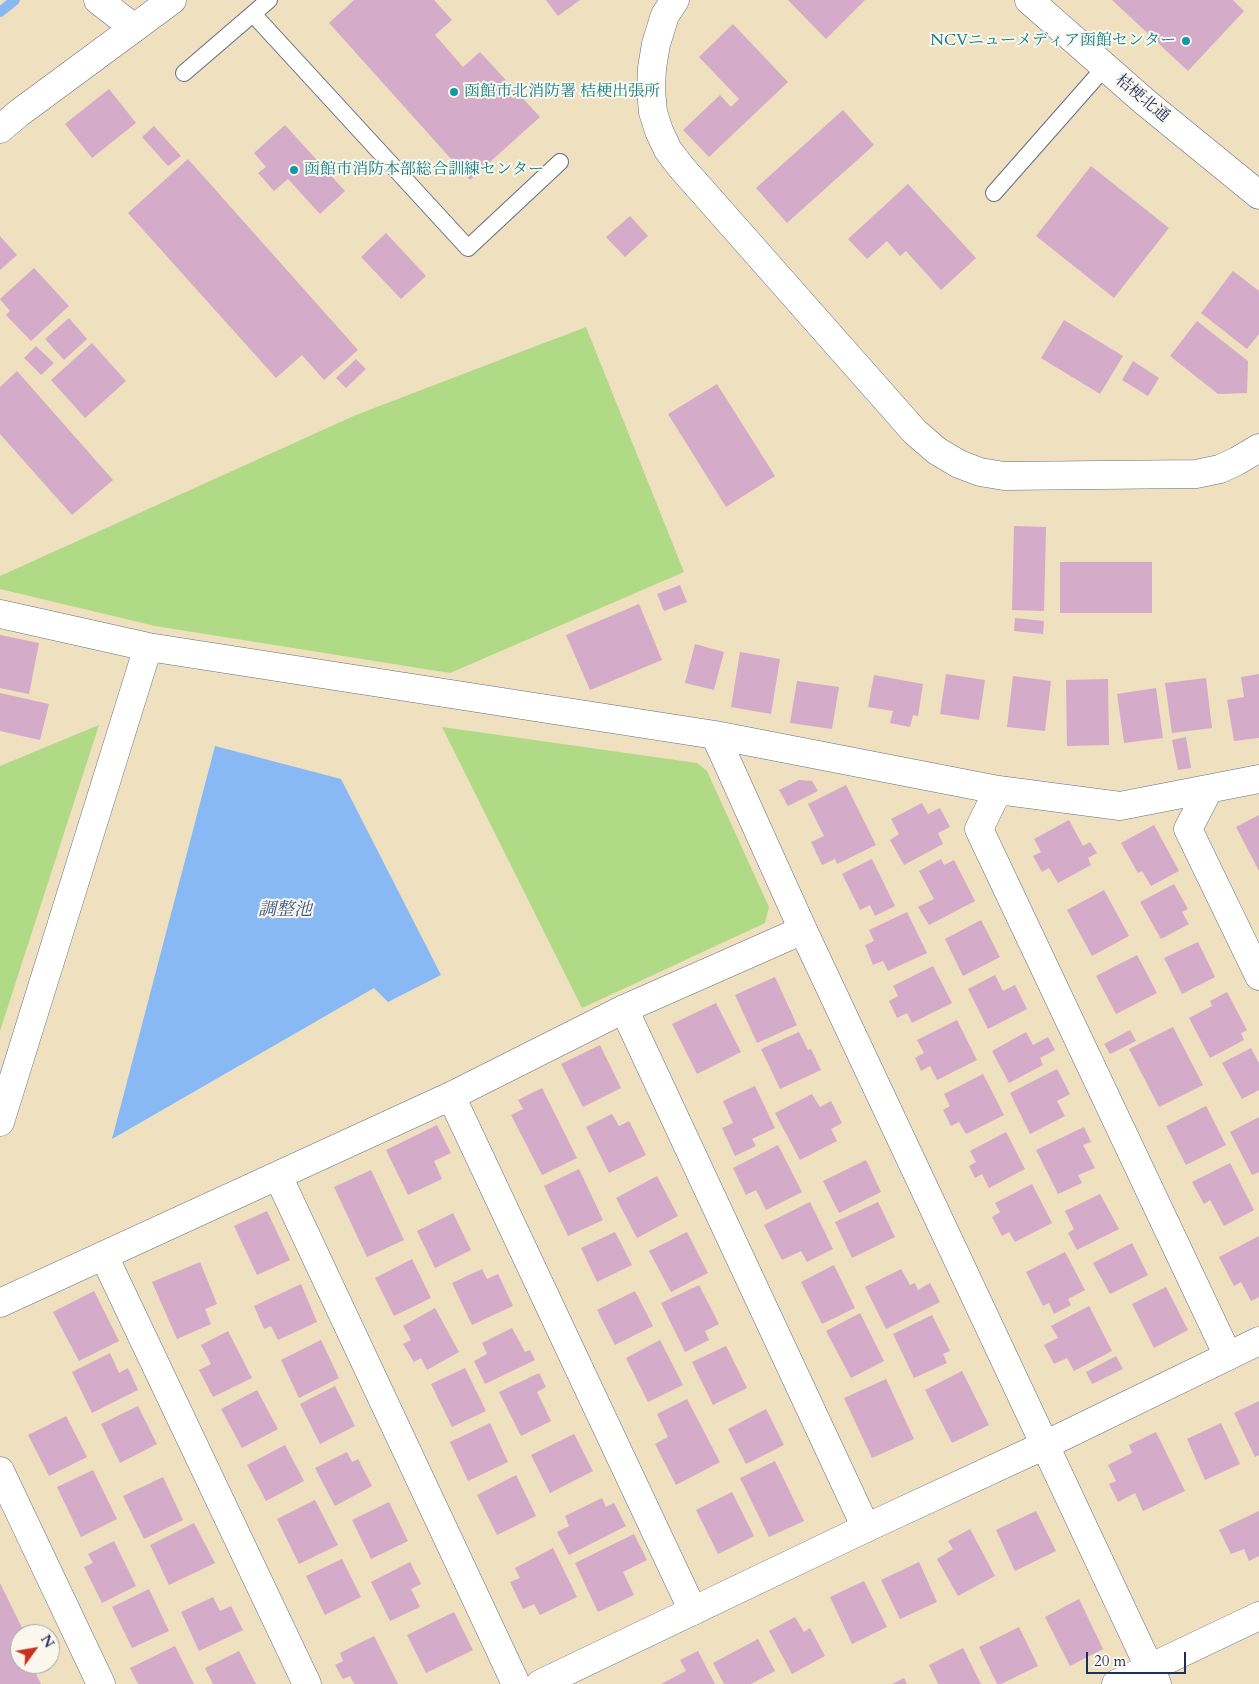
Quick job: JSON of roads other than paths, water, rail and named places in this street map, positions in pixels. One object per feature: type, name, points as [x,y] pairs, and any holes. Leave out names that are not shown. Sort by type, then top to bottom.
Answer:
[{"type":"street","points":[[0,129],[19,113],[120,10],[172,0]]},
{"type":"street","points":[[675,0],[665,15],[656,44],[651,75],[653,112],[659,132],[668,150],[916,432],[937,451],[959,464],[980,472],[1004,476],[1196,474],[1220,469],[1259,448]]},
{"type":"street","name":"桔梗北通","points":[[1029,0],[1105,67],[1259,195]]},
{"type":"street","points":[[0,614],[148,647],[715,734],[998,790],[1120,806],[1259,779]]},
{"type":"street","points":[[0,1122],[9,1062],[148,647]]},
{"type":"street","points":[[715,734],[803,930],[1153,1676]]},
{"type":"street","points":[[1209,789],[1188,829],[1259,976]]},
{"type":"street","points":[[998,790],[979,829],[1228,1356]]},
{"type":"street","points":[[0,1303],[451,1096],[624,1009],[803,930]]},
{"type":"street","points":[[624,1009],[866,1528]]},
{"type":"street","points":[[451,1096],[693,1610]]},
{"type":"street","points":[[278,1176],[516,1684]]},
{"type":"street","points":[[104,1256],[307,1684]]},
{"type":"street","points":[[540,1684],[1259,1342]]},
{"type":"street","points":[[0,1471],[101,1684]]},
{"type":"street","points":[[1116,1684],[1153,1676],[1259,1616]]},
{"type":"lane","points":[[184,73],[266,1]]},
{"type":"lane","points":[[253,14],[468,248],[560,162]]},
{"type":"lane","points":[[994,193],[1105,67]]},
{"type":"water","name":"調整池","points":[[215,746],[341,779],[441,975],[388,1002],[374,988],[112,1139]]},
{"type":"waterway","points":[[0,12],[15,0]]},
{"type":"place","name":"NCVニューメディア函館センター","points":[[1186,41]]},
{"type":"place","name":"函館市北消防署 桔梗出張所","points":[[454,92]]},
{"type":"place","name":"函館市消防本部総合訓練センター","points":[[294,170]]}]
